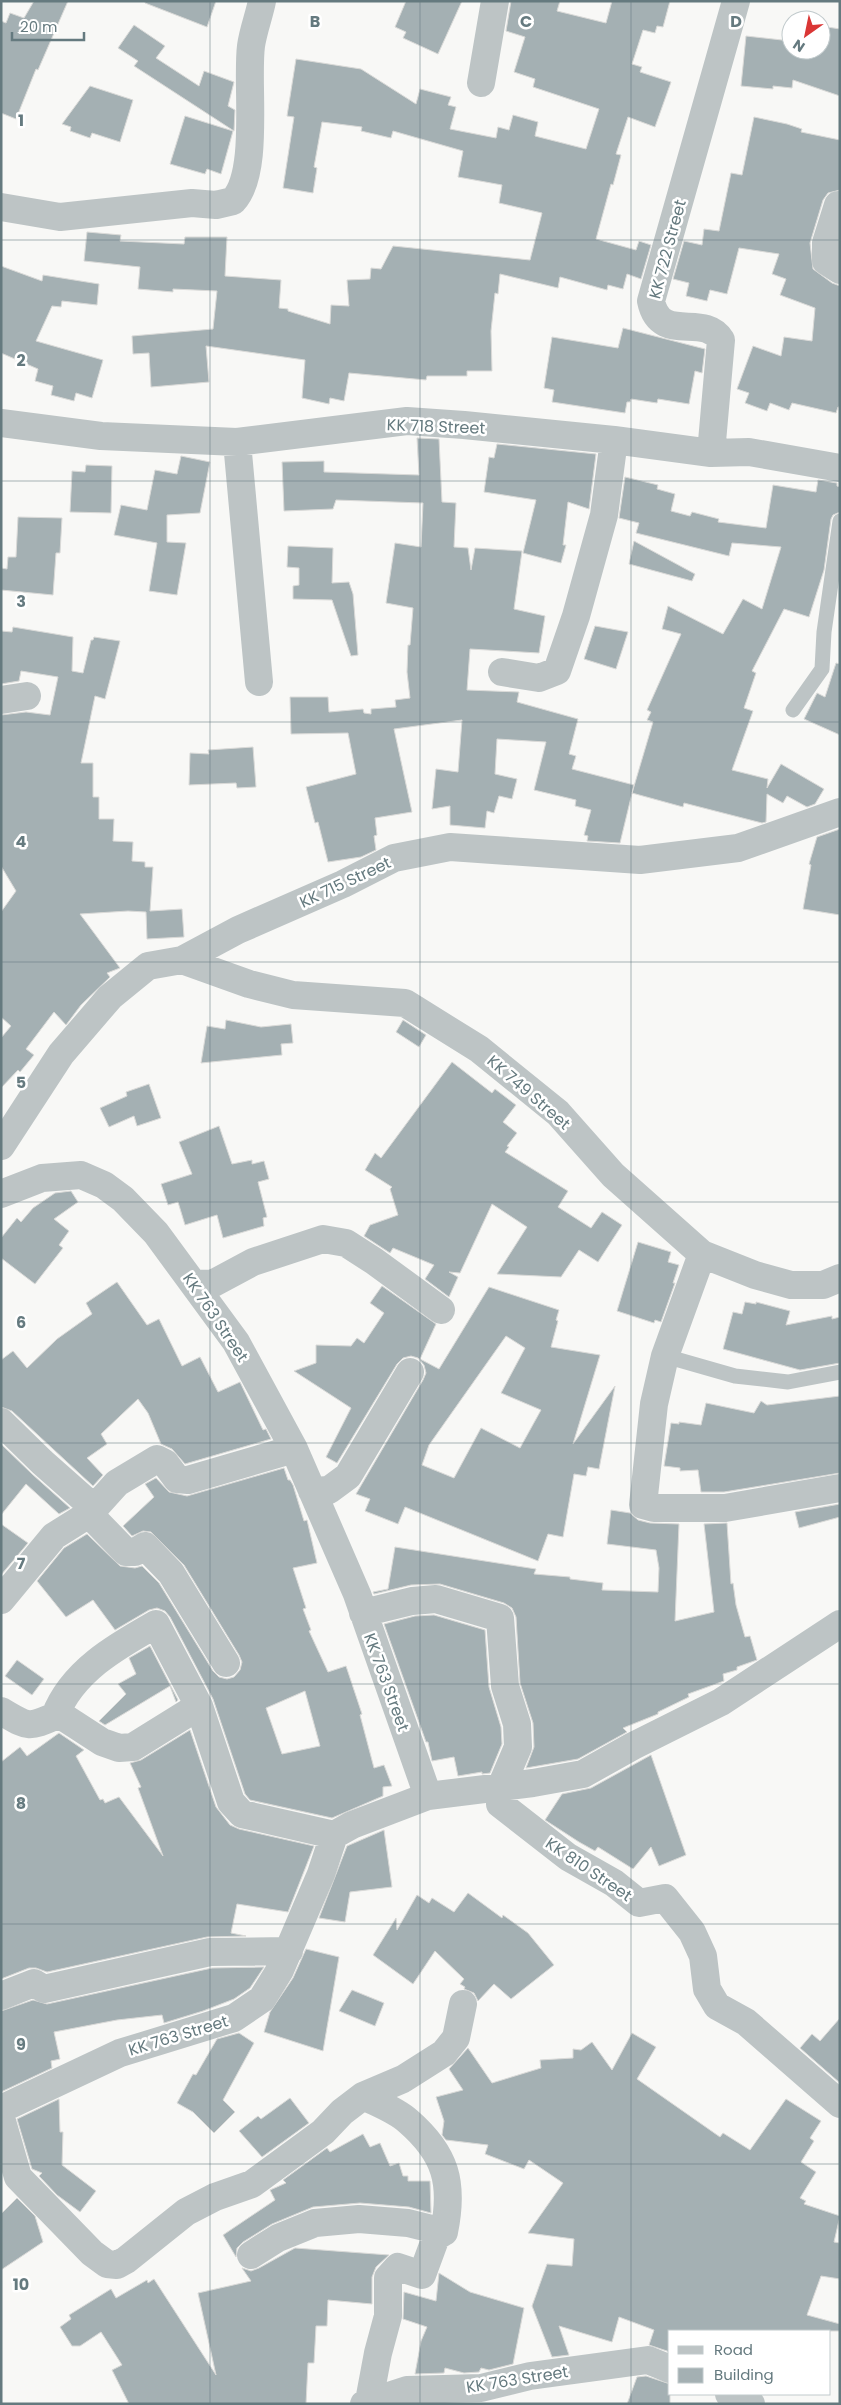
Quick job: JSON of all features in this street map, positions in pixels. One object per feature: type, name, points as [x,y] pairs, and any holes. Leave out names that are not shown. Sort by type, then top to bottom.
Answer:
[{"type":"street","points":[[1,207],[60,217],[192,202],[216,204],[232,201],[242,188],[251,139],[251,46],[262,1]]},
{"type":"street","points":[[481,84],[495,1]]},
{"type":"street","name":"KK 722 Street","points":[[711,453],[721,340],[717,334],[708,330],[662,323],[654,314],[651,301],[736,1]]},
{"type":"street","points":[[838,205],[826,243],[826,261],[840,270]]},
{"type":"street","name":"KK 718 Street","points":[[1,423],[101,436],[237,442],[407,421],[614,440],[711,453],[749,452],[840,468]]},
{"type":"street","points":[[502,672],[539,678],[557,671],[576,616],[604,515],[614,440]]},
{"type":"street","points":[[237,442],[259,682]]},
{"type":"street","name":"KK 715 Street","points":[[1,1146],[61,1054],[110,997],[148,966],[182,960],[238,930],[343,884],[394,858],[450,847],[640,860],[738,848],[840,812]]},
{"type":"street","name":"KK 749 Street","points":[[182,960],[249,984],[293,995],[405,1003],[479,1049],[558,1113],[613,1175],[702,1254],[755,1275],[791,1285],[823,1285],[840,1278]]},
{"type":"street","name":"KK 763 Street","points":[[1,1194],[42,1178],[81,1175],[104,1185],[123,1199],[156,1233],[236,1342],[294,1449],[312,1491],[363,1613],[428,1796]]},
{"type":"street","points":[[194,1283],[212,1284],[253,1262],[323,1239],[346,1243],[374,1261],[440,1310]]},
{"type":"street","points":[[702,1254],[665,1356],[654,1404],[643,1505],[654,1508],[725,1508],[840,1488]]},
{"type":"street","points":[[312,1491],[329,1490],[348,1476],[410,1372]]},
{"type":"street","points":[[1,1422],[91,1511],[126,1552],[135,1552],[145,1546],[171,1573],[226,1664]]},
{"type":"street","points":[[1,1600],[54,1536],[91,1511],[117,1483],[157,1459],[165,1464],[177,1479],[188,1480],[294,1449]]},
{"type":"street","points":[[363,1613],[412,1601],[436,1599],[500,1618],[506,1686],[517,1724],[518,1747],[501,1787]]},
{"type":"street","points":[[56,1716],[59,1705],[85,1671],[113,1649],[156,1624],[199,1706],[231,1802],[242,1814],[334,1835],[352,1825],[428,1796],[583,1774],[633,1746],[721,1702],[840,1624]]},
{"type":"street","points":[[1,1711],[26,1725],[36,1725],[56,1716],[65,1718],[102,1742],[119,1748],[133,1747],[199,1706]]},
{"type":"street","name":"KK 810 Street","points":[[501,1787],[500,1804],[568,1858],[614,1883],[639,1902],[665,1898],[692,1932],[703,1956],[707,1989],[717,2006],[746,2022],[840,2104]]},
{"type":"street","name":"KK 763 Street","points":[[1,2108],[120,2053],[234,2018],[262,1999],[280,1970],[321,1874],[334,1835]]},
{"type":"street","points":[[1,1996],[34,1983],[44,1990],[210,1952],[288,1951]]},
{"type":"street","points":[[1,2118],[18,2177],[92,2253],[107,2264],[117,2265],[126,2260],[186,2212],[215,2197],[252,2184],[323,2132],[342,2112],[364,2096],[403,2079],[444,2053],[456,2038],[464,2004]]},
{"type":"street","points":[[364,2096],[407,2120],[436,2151],[449,2186],[450,2204],[444,2232],[436,2237],[422,2275],[398,2267],[388,2278],[388,2316],[367,2402]]},
{"type":"street","points":[[251,2254],[278,2238],[315,2223],[359,2219],[408,2223],[444,2232]]},
{"type":"street","name":"KK 763 Street","points":[[367,2402],[407,2390],[481,2388],[530,2376],[648,2360],[668,2368]]},
{"type":"street","points":[[731,2395],[751,2404]]},
{"type":"lane","points":[[793,710],[822,669],[824,632],[840,521]]},
{"type":"lane","points":[[665,1356],[735,1376],[788,1382],[840,1372]]},
{"type":"building","points":[[34,1],[68,1],[38,70],[36,69],[16,119],[1,113],[1,21],[6,23],[10,13],[24,18]]},
{"type":"building","points":[[145,1],[216,1],[207,27],[145,3]]},
{"type":"building","points":[[406,1],[462,1],[438,54],[403,38],[406,32],[395,27]]},
{"type":"building","points":[[511,1],[560,1],[557,11],[606,23],[612,1],[670,1],[663,27],[657,26],[655,33],[643,30],[632,64],[642,67],[640,72],[671,82],[655,127],[628,117],[616,154],[621,155],[596,239],[636,250],[639,241],[651,245],[641,279],[627,274],[623,289],[608,285],[607,290],[560,277],[558,288],[500,274],[498,294],[495,293],[491,331],[492,371],[467,371],[467,376],[427,376],[426,380],[349,373],[344,401],[330,398],[329,404],[302,398],[305,360],[206,346],[209,382],[151,387],[149,353],[133,354],[132,336],[213,329],[217,291],[173,289],[173,292],[138,289],[140,267],[84,261],[87,232],[121,235],[120,241],[184,244],[185,237],[227,237],[225,276],[281,280],[279,308],[288,309],[288,311],[330,324],[331,305],[349,306],[347,280],[370,279],[371,268],[381,269],[393,246],[530,260],[542,213],[499,203],[502,185],[458,177],[463,151],[393,131],[391,138],[361,131],[362,127],[322,122],[314,167],[317,168],[313,193],[283,188],[294,117],[287,116],[296,59],[361,69],[416,104],[420,89],[451,97],[448,105],[456,107],[450,129],[496,138],[498,127],[509,130],[513,115],[538,122],[535,136],[586,149],[599,109],[533,87],[535,79],[514,72],[525,37],[506,31]]},
{"type":"building","points":[[134,25],[165,46],[156,58],[199,86],[204,71],[234,82],[228,106],[235,110],[234,131],[134,66],[138,61],[118,48]]},
{"type":"building","points":[[831,28],[840,29],[840,96],[793,80],[792,88],[773,86],[773,89],[741,86],[746,36],[781,40],[781,60],[831,60]]},
{"type":"building","points":[[90,86],[133,100],[120,142],[92,133],[90,138],[70,131],[71,127],[62,124]]},
{"type":"building","points":[[185,116],[233,131],[221,174],[207,169],[205,174],[170,164]]},
{"type":"building","points":[[754,117],[787,124],[802,129],[801,132],[840,140],[840,190],[828,193],[823,200],[810,243],[813,269],[832,283],[840,286],[840,407],[838,407],[836,413],[792,403],[789,410],[770,403],[767,411],[745,403],[749,393],[737,389],[753,346],[781,356],[784,337],[812,341],[815,308],[780,295],[786,279],[772,274],[779,254],[739,248],[727,294],[710,290],[707,301],[686,296],[689,283],[673,279],[684,241],[702,245],[704,229],[719,231],[731,173],[742,175]]},
{"type":"building","points":[[1,266],[42,281],[43,275],[99,284],[97,305],[62,301],[61,307],[52,306],[36,341],[103,360],[92,398],[76,393],[74,401],[51,395],[53,386],[35,381],[38,369],[1,353]]},
{"type":"building","points":[[623,328],[705,349],[702,373],[695,371],[689,404],[658,399],[657,403],[631,399],[630,402],[627,402],[625,413],[552,402],[554,390],[544,388],[552,337],[618,348]]},
{"type":"building","points":[[417,438],[439,439],[442,502],[456,503],[454,547],[468,548],[471,570],[475,548],[522,551],[514,609],[545,616],[539,653],[470,649],[467,690],[519,692],[517,702],[578,719],[569,754],[576,756],[572,769],[634,785],[620,843],[587,841],[588,836],[584,835],[591,810],[575,806],[576,800],[534,790],[546,742],[497,739],[495,774],[517,779],[512,799],[499,796],[494,813],[487,811],[485,828],[450,825],[450,806],[432,809],[436,769],[458,772],[462,720],[394,729],[412,812],[375,818],[377,835],[374,836],[376,850],[361,857],[328,862],[318,822],[315,823],[306,787],[356,774],[348,733],[291,734],[290,697],[328,697],[329,712],[363,709],[364,713],[371,714],[371,709],[396,707],[395,700],[410,698],[407,672],[408,645],[410,645],[413,608],[386,603],[395,543],[421,547],[423,503],[336,500],[333,509],[284,511],[282,462],[324,461],[324,472],[419,475]]},
{"type":"building","points":[[497,444],[596,454],[589,509],[568,502],[563,545],[566,545],[561,563],[523,553],[536,500],[484,492],[489,457],[494,458]]},
{"type":"building","points":[[181,456],[210,462],[200,513],[167,515],[167,542],[186,543],[177,595],[149,591],[157,543],[114,535],[121,505],[147,510],[155,470],[177,474]]},
{"type":"building","points":[[86,465],[112,466],[111,513],[70,512],[72,471],[85,472]]},
{"type":"building","points":[[625,477],[658,485],[657,489],[675,494],[671,511],[690,516],[692,512],[719,519],[718,522],[766,528],[773,485],[816,492],[818,480],[837,483],[837,486],[840,487],[840,512],[833,515],[831,519],[824,570],[809,617],[784,609],[752,671],[756,673],[744,708],[753,711],[732,770],[768,779],[767,788],[781,764],[824,789],[815,804],[807,807],[787,796],[783,803],[767,794],[766,822],[762,823],[684,803],[683,807],[632,793],[653,722],[647,720],[651,712],[647,710],[681,634],[662,629],[668,606],[723,634],[743,599],[762,609],[781,547],[732,543],[729,556],[636,533],[639,523],[619,518]]},
{"type":"building","points":[[18,517],[62,518],[60,553],[56,553],[53,595],[1,590],[1,568],[7,569],[8,557],[16,557]]},
{"type":"building","points":[[634,541],[695,574],[692,581],[629,564]]},
{"type":"building","points":[[288,546],[333,548],[332,583],[349,582],[353,594],[358,655],[351,656],[332,600],[293,599],[293,586],[299,585],[299,568],[287,567]]},
{"type":"building","points":[[595,626],[628,632],[616,669],[584,659]]},
{"type":"building","points":[[13,627],[73,637],[72,671],[83,673],[91,640],[94,637],[120,641],[105,699],[95,696],[81,763],[93,763],[93,797],[99,797],[99,819],[114,819],[113,841],[133,842],[132,861],[145,862],[145,867],[153,867],[150,911],[182,909],[184,937],[147,939],[146,912],[128,911],[80,914],[120,968],[107,973],[110,977],[81,1005],[66,1025],[54,1012],[26,1049],[34,1055],[20,1072],[18,1070],[1,1088],[1,1038],[11,1026],[1,1017],[1,912],[16,891],[1,866],[1,715],[26,712],[50,715],[58,677],[21,671],[19,681],[1,684],[1,631],[12,632]]},
{"type":"building","points":[[836,663],[840,664],[840,735],[804,719],[817,693],[825,697]]},
{"type":"building","points":[[253,747],[256,787],[237,788],[236,783],[189,785],[190,753],[209,754],[208,750]]},
{"type":"building","points":[[840,829],[840,915],[803,909],[811,865],[809,864],[817,837]]},
{"type":"building","points":[[226,1020],[261,1027],[291,1024],[293,1043],[281,1044],[282,1055],[201,1063],[207,1026],[225,1029]]},
{"type":"building","points":[[403,1020],[426,1035],[419,1047],[396,1032]]},
{"type":"building","points":[[452,1062],[492,1093],[495,1089],[516,1105],[503,1122],[517,1133],[507,1146],[509,1147],[505,1152],[568,1191],[558,1207],[591,1228],[602,1212],[622,1225],[598,1262],[579,1250],[561,1277],[497,1274],[527,1227],[492,1204],[460,1273],[449,1272],[458,1277],[449,1297],[425,1279],[434,1265],[393,1248],[390,1253],[364,1236],[370,1225],[398,1215],[390,1189],[392,1187],[365,1170],[375,1153],[381,1158]]},
{"type":"building","points":[[149,1084],[161,1118],[137,1126],[134,1116],[109,1127],[100,1108],[127,1096],[126,1092]]},
{"type":"building","points":[[219,1126],[232,1164],[252,1160],[252,1164],[264,1161],[269,1179],[258,1182],[267,1217],[263,1218],[264,1226],[223,1238],[217,1215],[185,1225],[178,1202],[168,1205],[161,1184],[192,1174],[179,1142]]},
{"type":"building","points":[[71,1191],[78,1202],[54,1219],[69,1231],[59,1245],[63,1248],[35,1284],[1,1258],[1,1238],[17,1218],[21,1222],[33,1208],[55,1193]]},
{"type":"building","points":[[638,1242],[671,1252],[668,1262],[679,1265],[673,1283],[675,1283],[661,1322],[655,1320],[654,1323],[617,1311]]},
{"type":"building","points":[[117,1282],[147,1325],[159,1319],[182,1366],[200,1357],[218,1392],[240,1382],[263,1430],[266,1429],[271,1439],[185,1464],[172,1449],[161,1444],[148,1413],[138,1399],[101,1434],[107,1444],[87,1458],[103,1475],[93,1486],[12,1411],[1,1407],[1,1360],[13,1351],[27,1368],[57,1339],[92,1314],[86,1303]]},
{"type":"building","points":[[382,1286],[436,1324],[420,1359],[439,1369],[489,1287],[559,1310],[551,1347],[600,1355],[573,1444],[615,1386],[599,1469],[588,1467],[586,1476],[574,1474],[563,1537],[548,1534],[538,1561],[405,1507],[398,1524],[365,1511],[370,1499],[356,1494],[423,1380],[426,1373],[424,1365],[418,1358],[411,1356],[403,1358],[397,1364],[337,1463],[326,1457],[351,1408],[294,1371],[316,1363],[316,1345],[351,1346],[357,1338],[364,1343],[384,1313],[370,1303]],"holes":[[[506,1336],[525,1348],[501,1393],[541,1410],[520,1448],[481,1428],[454,1478],[422,1465],[429,1445]]]},
{"type":"building","points":[[745,1302],[756,1304],[756,1302],[790,1311],[786,1325],[832,1316],[832,1319],[840,1317],[840,1363],[800,1370],[723,1349],[733,1312],[742,1314]]},
{"type":"building","points":[[840,1396],[840,1473],[724,1492],[701,1492],[698,1470],[680,1471],[680,1468],[664,1466],[671,1423],[679,1424],[679,1422],[701,1425],[706,1403],[754,1413],[761,1401],[767,1405]]},
{"type":"building","points":[[1,1444],[70,1508],[59,1514],[26,1484],[1,1515]]},
{"type":"building","points":[[284,1468],[288,1480],[293,1485],[304,1521],[307,1520],[317,1563],[293,1568],[306,1608],[303,1609],[311,1630],[309,1631],[328,1672],[346,1666],[362,1714],[360,1715],[374,1768],[384,1765],[392,1786],[383,1787],[383,1796],[332,1818],[250,1800],[245,1794],[213,1699],[170,1617],[165,1611],[157,1608],[149,1610],[115,1630],[93,1600],[66,1617],[37,1581],[64,1548],[87,1534],[120,1566],[135,1568],[142,1566],[159,1583],[213,1671],[219,1677],[227,1679],[234,1677],[240,1670],[242,1662],[239,1655],[184,1565],[151,1532],[143,1531],[132,1536],[123,1526],[154,1497],[145,1484],[156,1478],[169,1492],[187,1496]],"holes":[[[305,1691],[320,1746],[282,1754],[266,1708]]]},
{"type":"building","points":[[840,1504],[840,1517],[799,1528],[795,1512]]},
{"type":"building","points":[[611,1510],[630,1513],[638,1520],[650,1523],[679,1524],[675,1621],[714,1612],[704,1524],[727,1523],[731,1584],[733,1583],[736,1605],[745,1637],[750,1636],[757,1660],[737,1667],[737,1670],[723,1674],[724,1681],[688,1694],[689,1697],[658,1712],[658,1714],[623,1728],[627,1732],[578,1759],[526,1768],[534,1747],[533,1723],[520,1683],[516,1617],[512,1608],[504,1603],[440,1584],[411,1585],[374,1594],[373,1592],[388,1589],[395,1547],[536,1569],[534,1574],[570,1577],[570,1579],[603,1583],[602,1590],[658,1592],[659,1568],[656,1550],[607,1544]]},
{"type":"building","points":[[1,1524],[28,1543],[1,1575]]},
{"type":"building","points":[[434,1615],[485,1630],[489,1687],[501,1727],[502,1744],[490,1773],[482,1774],[482,1772],[458,1776],[454,1757],[432,1761],[428,1742],[426,1742],[384,1624],[415,1616]]},
{"type":"building","points":[[150,1646],[178,1700],[176,1702],[170,1686],[105,1725],[99,1721],[126,1694],[118,1684],[136,1674],[129,1658]]},
{"type":"building","points":[[17,1660],[44,1679],[32,1695],[5,1676]]},
{"type":"building","points":[[190,1730],[216,1807],[230,1825],[239,1829],[314,1846],[288,1912],[237,1904],[231,1933],[246,1936],[207,1937],[47,1972],[36,1968],[29,1968],[1,1979],[1,1762],[20,1747],[27,1756],[59,1733],[84,1750],[76,1756],[100,1800],[103,1799],[105,1803],[119,1797],[163,1856],[138,1788],[141,1787],[130,1763],[141,1760]]},
{"type":"building","points":[[651,1755],[686,1855],[659,1866],[651,1847],[633,1869],[598,1847],[595,1851],[545,1820],[562,1794],[591,1788]]},
{"type":"building","points":[[384,1830],[392,1887],[350,1892],[345,1922],[319,1918],[347,1846]]},
{"type":"building","points":[[468,1893],[502,1918],[503,1915],[528,1933],[554,1965],[511,1999],[494,1984],[478,2001],[474,1993],[464,1989],[465,1987],[460,1984],[464,1979],[435,1951],[413,1984],[373,1955],[396,1918],[397,1930],[417,1895],[429,1903],[432,1898],[454,1912]]},
{"type":"building","points":[[306,1949],[339,1957],[323,2051],[264,2032],[270,2012],[293,1978]]},
{"type":"building","points":[[264,1967],[250,1988],[234,1999],[203,2011],[164,2023],[162,2015],[117,2020],[54,2032],[60,2059],[51,2061],[52,2068],[1,2092],[1,2011],[33,2000],[47,2004],[212,1968]]},
{"type":"building","points":[[352,1990],[384,2003],[375,2026],[339,2011]]},
{"type":"building","points":[[840,2018],[840,2083],[800,2048],[812,2034],[820,2041]]},
{"type":"building","points":[[239,2033],[254,2043],[223,2100],[235,2112],[214,2133],[193,2112],[177,2103],[193,2074],[196,2075],[217,2039]]},
{"type":"building","points":[[632,2033],[656,2047],[637,2079],[720,2137],[723,2133],[750,2150],[786,2099],[821,2121],[810,2138],[814,2141],[801,2162],[816,2172],[800,2198],[806,2201],[804,2204],[840,2216],[834,2242],[840,2243],[840,2279],[821,2276],[807,2315],[840,2324],[840,2331],[668,2330],[668,2351],[649,2345],[654,2330],[619,2317],[612,2342],[559,2326],[569,2355],[552,2357],[532,2306],[547,2264],[572,2266],[574,2239],[528,2233],[563,2183],[529,2160],[524,2169],[485,2154],[488,2145],[446,2140],[442,2135],[444,2121],[436,2097],[463,2090],[449,2069],[468,2048],[492,2083],[541,2068],[540,2060],[573,2058],[573,2049],[581,2050],[592,2042],[612,2070]]},
{"type":"building","points":[[290,2098],[309,2123],[262,2157],[239,2131],[258,2116],[261,2119]]},
{"type":"building","points":[[59,2099],[60,2132],[63,2132],[62,2165],[96,2191],[80,2212],[57,2195],[39,2176],[42,2173],[32,2169],[17,2119]]},
{"type":"building","points":[[363,2134],[370,2147],[380,2143],[390,2166],[399,2163],[403,2176],[408,2176],[408,2181],[430,2181],[431,2213],[409,2207],[360,2203],[313,2207],[272,2224],[243,2242],[237,2248],[236,2257],[223,2235],[275,2200],[270,2190],[286,2183],[283,2180],[327,2148],[330,2152]]},
{"type":"building","points":[[17,2198],[35,2216],[43,2242],[1,2270],[1,2214]]},
{"type":"building","points":[[295,2248],[389,2255],[376,2267],[372,2277],[372,2304],[328,2300],[327,2326],[316,2326],[314,2363],[308,2363],[306,2404],[129,2404],[112,2370],[122,2365],[101,2332],[80,2346],[72,2346],[60,2327],[71,2319],[69,2315],[111,2289],[116,2298],[147,2280],[148,2283],[154,2279],[216,2375],[198,2293],[251,2281],[242,2268],[251,2271],[259,2268]]},
{"type":"building","points":[[439,2273],[470,2292],[524,2308],[513,2364],[489,2370],[481,2368],[479,2372],[464,2373],[445,2368],[444,2373],[415,2374],[421,2341],[427,2327],[403,2319],[404,2292],[436,2301]]},
{"type":"building","points":[[646,2376],[668,2383],[670,2404],[627,2404],[637,2377]]}]
